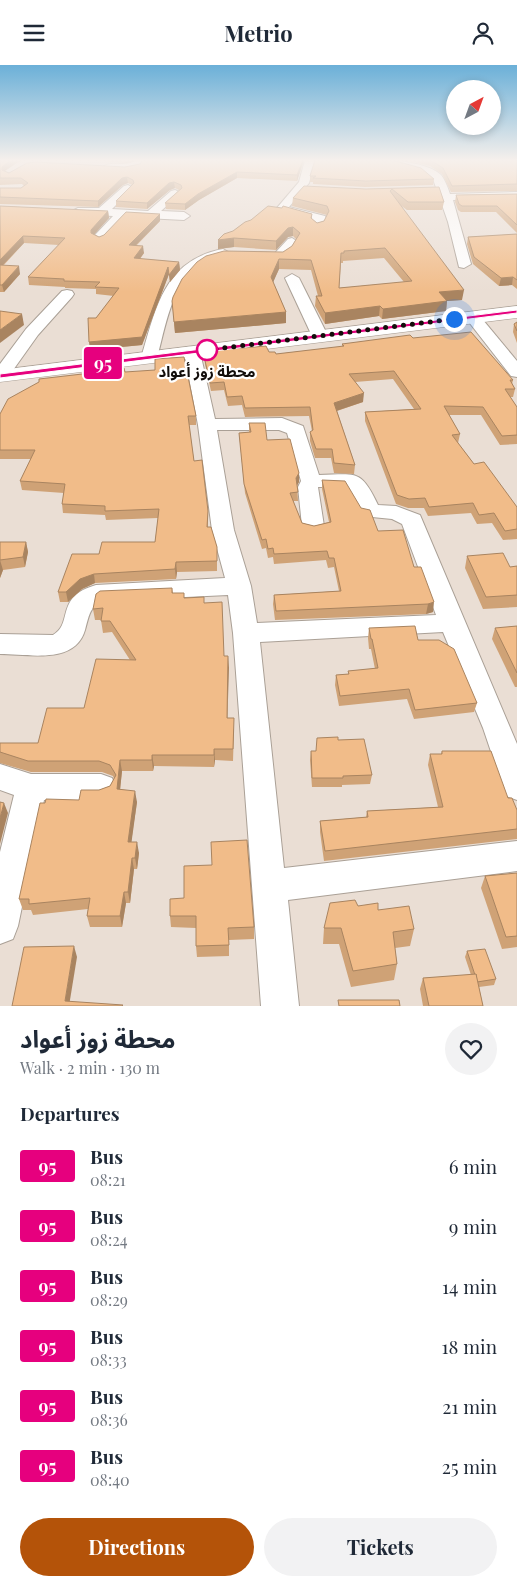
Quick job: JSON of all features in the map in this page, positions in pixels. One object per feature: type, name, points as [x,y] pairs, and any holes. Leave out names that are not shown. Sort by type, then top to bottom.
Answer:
[{"type":"main road","points":[[0,376],[517,312]]},
{"type":"street","points":[[102,212],[111,204]]},
{"type":"street","points":[[151,214],[163,204]]},
{"type":"street","points":[[286,204],[282,209],[321,219],[318,226]]},
{"type":"street","points":[[446,204],[454,222],[464,264]]},
{"type":"street","points":[[67,210],[184,216]]},
{"type":"street","points":[[99,238],[123,213]]},
{"type":"street","points":[[149,358],[167,301],[185,271],[208,257],[240,254],[280,256],[284,254],[292,242]]},
{"type":"street","points":[[292,278],[320,336]]},
{"type":"street","points":[[0,376],[32,332],[67,294]]},
{"type":"street","points":[[473,317],[517,372]]},
{"type":"street","points":[[192,352],[207,425],[223,530],[238,586],[246,633],[271,886],[280,1006]]},
{"type":"street","points":[[207,425],[282,424],[296,431],[311,481],[308,487],[313,526]]},
{"type":"street","points":[[311,481],[348,480],[358,485],[370,511],[396,513],[412,520],[496,728],[517,787]]},
{"type":"street","points":[[0,644],[57,645],[70,637],[81,602],[96,593],[238,586]]},
{"type":"street","points":[[246,633],[452,623]]},
{"type":"street","points":[[0,777],[31,787],[101,787]]},
{"type":"street","points":[[0,926],[31,787]]},
{"type":"street","points":[[271,886],[517,856]]},
{"type":"building","points":[[318,204],[400,204],[464,290],[439,292],[447,301],[383,309],[380,306],[325,313],[316,296],[322,296],[311,260],[279,259],[271,277],[286,312],[174,322],[173,297],[182,279],[197,262],[206,256],[224,251],[283,252],[292,246],[300,233],[293,227],[288,228],[276,241],[234,238],[218,240],[224,234],[251,220],[268,206],[282,208],[283,206],[312,214],[311,218],[317,223],[324,221],[329,211],[327,206]],"holes":[[[385,248],[412,281],[339,288],[341,253],[344,253],[344,251]]]},
{"type":"building","points":[[459,204],[517,204],[517,225],[497,206],[462,206]]},
{"type":"building","points":[[0,206],[108,211],[91,230],[91,233],[99,237],[104,235],[126,212],[160,214],[129,245],[143,246],[134,258],[179,262],[169,275],[168,267],[142,337],[89,342],[88,318],[96,318],[119,288],[95,287],[100,282],[28,277],[65,238],[23,236],[0,260]]},
{"type":"building","points":[[517,234],[517,280],[513,277],[501,278],[474,257],[468,237]]},
{"type":"building","points":[[0,265],[19,266],[2,285],[0,285]]},
{"type":"building","points":[[0,311],[22,314],[0,330]]},
{"type":"building","points":[[471,332],[513,380],[510,380],[515,389],[505,389],[517,407],[517,435],[502,436],[483,407],[444,406],[460,434],[452,435],[474,464],[484,462],[517,507],[517,529],[505,531],[494,513],[479,515],[473,503],[429,507],[425,498],[409,499],[397,495],[365,412],[421,409],[394,371],[349,374],[364,393],[334,403],[355,465],[334,463],[332,449],[316,449],[310,432],[313,430],[310,407],[245,408],[242,396],[227,397],[224,382],[210,383],[204,356],[208,356],[206,351],[266,346],[269,352],[275,352],[276,354],[344,346],[342,344],[410,335],[413,338]]},
{"type":"building","points":[[184,357],[196,416],[188,416],[194,461],[202,460],[208,511],[207,527],[211,527],[217,547],[217,561],[176,562],[175,569],[94,574],[80,579],[66,592],[58,592],[72,554],[99,554],[102,542],[155,542],[159,509],[105,511],[105,506],[62,504],[65,484],[20,481],[35,450],[0,450],[0,414],[8,399],[39,382],[39,379],[124,368],[125,372],[155,370],[155,359]]},
{"type":"building","points":[[249,423],[265,423],[267,440],[290,439],[299,473],[296,478],[298,492],[290,493],[302,523],[314,526],[331,522],[322,480],[345,481],[361,508],[370,510],[378,531],[403,530],[414,567],[421,567],[434,602],[428,604],[276,611],[274,595],[341,591],[334,558],[329,558],[327,551],[274,554],[273,548],[268,549],[266,539],[262,540],[244,484],[239,433],[251,432]]},
{"type":"building","points":[[0,542],[26,542],[23,557],[0,560]]},
{"type":"building","points":[[503,553],[510,567],[517,566],[517,595],[486,597],[467,556]]},
{"type":"building","points":[[172,588],[172,593],[184,593],[184,598],[204,597],[204,603],[222,602],[224,656],[228,656],[227,718],[234,718],[233,749],[214,749],[214,755],[152,755],[152,760],[120,760],[117,789],[135,791],[128,842],[137,842],[135,858],[132,858],[128,892],[124,892],[120,916],[87,916],[90,898],[29,904],[29,899],[19,899],[40,803],[45,803],[46,799],[79,800],[81,790],[99,790],[110,786],[116,775],[110,765],[99,761],[28,761],[0,752],[0,743],[38,743],[47,708],[84,708],[96,659],[136,660],[110,621],[101,621],[103,608],[93,609],[96,594],[100,591]]},
{"type":"building","points":[[415,626],[418,640],[439,640],[454,649],[477,703],[415,710],[409,689],[340,696],[336,675],[349,674],[348,671],[378,668],[369,628]]},
{"type":"building","points":[[517,626],[517,673],[495,628]]},
{"type":"building","points":[[338,737],[338,740],[364,739],[372,775],[343,776],[343,778],[312,778],[311,751],[316,751],[317,738]]},
{"type":"building","points":[[442,751],[491,751],[508,798],[512,798],[517,810],[517,829],[325,851],[320,821],[368,817],[367,811],[443,807],[430,754],[442,754]]},
{"type":"building","points":[[0,802],[4,803],[0,818]]},
{"type":"building","points":[[247,840],[254,927],[228,928],[229,945],[196,946],[196,916],[170,916],[170,899],[184,898],[184,866],[212,865],[211,842]]},
{"type":"building","points":[[517,873],[517,936],[506,937],[485,876]]},
{"type":"building","points":[[355,900],[358,906],[378,903],[378,910],[409,906],[414,929],[393,932],[397,964],[353,971],[341,928],[324,928],[330,903]]},
{"type":"building","points":[[74,946],[65,1001],[122,1006],[12,1006],[24,947]]},
{"type":"building","points":[[485,949],[496,979],[477,982],[476,974],[467,951]]},
{"type":"building","points":[[476,974],[483,1006],[429,1006],[423,978]]},
{"type":"building","points":[[338,1000],[399,1000],[400,1006],[339,1006]]},
{"type":"bus line","name":"95","points":[[0,376],[517,312]]},
{"type":"place","name":"محطة زوز أعواد","points":[[207,350]]},
{"type":"route","points":[[207,350],[454,319]]}]
